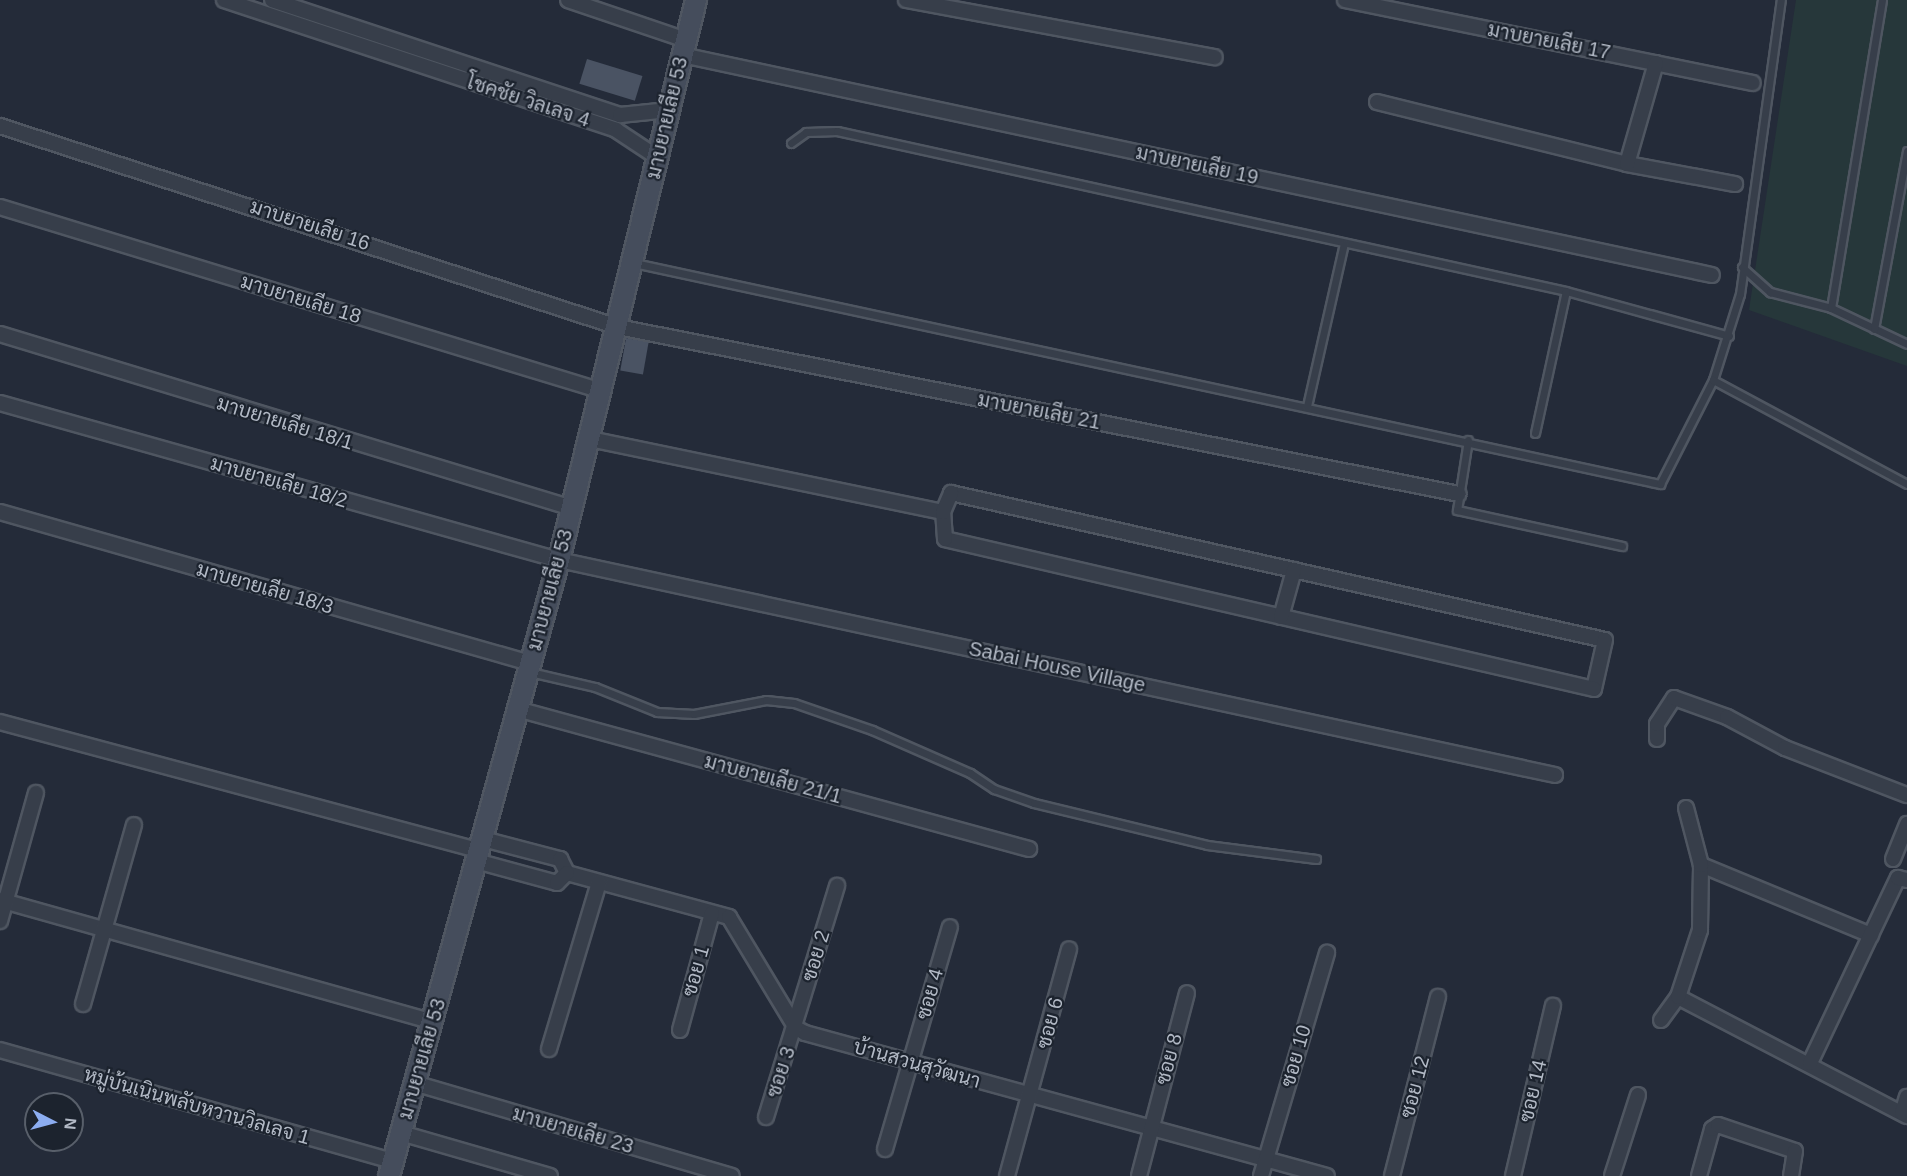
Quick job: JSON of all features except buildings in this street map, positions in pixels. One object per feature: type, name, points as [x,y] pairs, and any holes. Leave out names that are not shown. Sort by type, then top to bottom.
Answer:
[{"type":"street","name":"โชคชัย วิลเลจ 4","points":[[224,0],[615,130],[657,157]]},
{"type":"street","name":"โชคชัย วิลเลจ 4","points":[[272,0],[620,115],[669,110]]},
{"type":"street","name":"มาบยายเลีย 19","points":[[568,0],[684,47],[1712,275]]},
{"type":"street","name":"มาบยายเลีย 53","points":[[391,1169],[559,560],[634,263],[657,157],[696,0]]},
{"type":"street","points":[[906,0],[1215,57]]},
{"type":"street","name":"มาบยายเลีย 17","points":[[1345,0],[1753,83]]},
{"type":"street","points":[[394,57],[399,42]]},
{"type":"street","points":[[1627,164],[1656,63]]},
{"type":"street","points":[[1377,102],[1627,164],[1735,184]]},
{"type":"street","name":"มาบยายเลีย 16","points":[[0,126],[618,327]]},
{"type":"street","name":"มาบยายเลีย 18","points":[[0,207],[602,391]]},
{"type":"street","name":"มาบยายเลีย 21","points":[[618,327],[1459,494]]},
{"type":"street","name":"มาบยายเลีย 18/1","points":[[0,334],[572,508]]},
{"type":"street","name":"มาบยายเลีย 18/2","points":[[0,404],[559,560]]},
{"type":"street","points":[[590,439],[943,512]]},
{"type":"street","points":[[951,493],[1294,570],[1605,640],[1594,688],[945,539],[943,512],[951,493]]},
{"type":"street","name":"มาบยายเลีย 18/3","points":[[0,512],[529,667]]},
{"type":"street","name":"Sabai House Village","points":[[559,560],[1555,775]]},
{"type":"street","points":[[1281,617],[1294,570]]},
{"type":"street","points":[[1657,739],[1657,724],[1674,698],[1727,717],[1785,748],[1907,795]]},
{"type":"street","name":"มาบยายเลีย 21/1","points":[[517,709],[1029,849]]},
{"type":"street","points":[[0,722],[479,850],[557,883],[567,873]]},
{"type":"street","points":[[0,921],[3,900],[36,793]]},
{"type":"street","points":[[1661,1020],[1678,997],[1700,930],[1701,865],[1686,808]]},
{"type":"street","points":[[1893,859],[1907,824]]},
{"type":"street","points":[[83,1004],[134,825]]},
{"type":"street","points":[[479,850],[560,859],[567,873],[729,916],[795,1028]]},
{"type":"street","points":[[1701,865],[1871,935]]},
{"type":"street","points":[[1810,1063],[1871,935],[1903,879]]},
{"type":"street","points":[[549,1049],[599,882]]},
{"type":"street","name":"ซอย 2","points":[[795,1028],[837,886]]},
{"type":"street","points":[[3,900],[433,1023]]},
{"type":"street","name":"ซอย 1","points":[[680,1030],[712,913]]},
{"type":"street","name":"ซอย 4","points":[[885,1149],[950,927]]},
{"type":"street","name":"ซอย 6","points":[[1007,1176],[1069,949]]},
{"type":"street","name":"ซอย 10","points":[[1261,1176],[1327,952]]},
{"type":"street","name":"ซอย 8","points":[[1139,1176],[1187,993]]},
{"type":"street","name":"ซอย 12","points":[[1392,1176],[1438,997]]},
{"type":"street","points":[[1678,997],[1810,1063],[1905,1114],[1907,1097]]},
{"type":"street","name":"ซอย 14","points":[[1513,1176],[1553,1006]]},
{"type":"street","name":"บ้านสวนสุวัฒนา","points":[[795,1028],[1030,1096],[1152,1126],[1327,1176]]},
{"type":"street","name":"ซอย 3","points":[[766,1117],[795,1028]]},
{"type":"street","name":"หมู่บ้นเนินพลับหวานวิลเลจ 1","points":[[0,1050],[391,1169]]},
{"type":"street","name":"มาบยายเลีย 23","points":[[414,1083],[732,1176]]},
{"type":"street","points":[[1612,1176],[1638,1095]]},
{"type":"street","points":[[1699,1176],[1712,1129],[1726,1126],[1795,1151],[1791,1176]]},
{"type":"street","points":[[401,1134],[550,1176]]},
{"type":"lane","points":[[634,263],[1468,440],[1660,484],[1713,380],[1729,336],[1742,267],[1781,0]]},
{"type":"lane","points":[[1831,309],[1882,0]]},
{"type":"lane","points":[[791,142],[806,132],[837,131],[1566,291],[1729,336]]},
{"type":"lane","points":[[1874,329],[1907,151]]},
{"type":"lane","points":[[1307,406],[1344,243]]},
{"type":"lane","points":[[1742,267],[1770,292],[1831,309],[1907,344]]},
{"type":"lane","points":[[1535,433],[1566,291]]},
{"type":"lane","points":[[1713,380],[1907,484]]},
{"type":"lane","points":[[1468,440],[1457,510],[1622,546]]},
{"type":"lane","points":[[529,667],[595,687],[657,712],[694,714],[766,700],[794,703],[873,730],[970,773],[994,789],[1034,803],[1207,845],[1316,859]]},
{"type":"shaded area","points":[[1796,0],[1907,0],[1907,366],[1749,310]]}]
